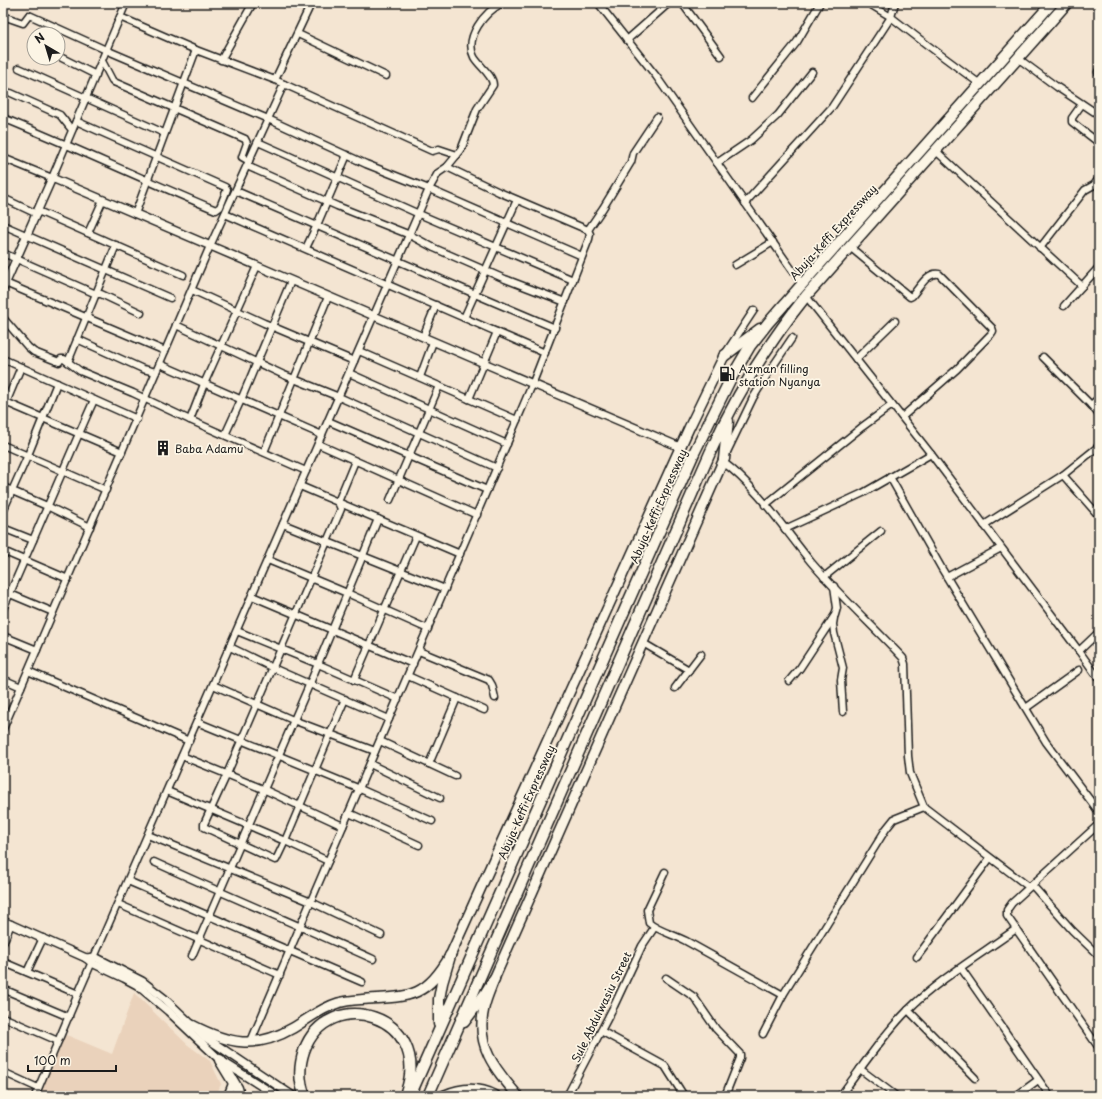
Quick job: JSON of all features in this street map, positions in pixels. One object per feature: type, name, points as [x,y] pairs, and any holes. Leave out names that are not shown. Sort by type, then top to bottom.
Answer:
[{"type":"highway","name":"Abuja-Keffi Expressway","points":[[410,1096],[716,407],[737,366],[768,323],[1052,3]]},
{"type":"highway","name":"Abuja-Keffi Expressway","points":[[428,1096],[710,453],[732,407],[758,362],[778,332],[806,296],[1067,3]]},
{"type":"highway","points":[[724,356],[768,323]]},
{"type":"highway","points":[[724,460],[727,426],[732,407]]},
{"type":"highway","points":[[439,1029],[441,991],[450,956]]},
{"type":"highway","points":[[456,1031],[472,1012],[494,979]]},
{"type":"highway","points":[[305,1096],[302,1086],[301,1061],[312,1035],[318,1028],[327,1022],[346,1015],[357,1014],[376,1018],[384,1022],[392,1027],[402,1038],[408,1052],[411,1066],[409,1083],[404,1096]]},
{"type":"highway","points":[[220,1060],[233,1081],[239,1096]]},
{"type":"highway","points":[[444,1096],[464,1090],[475,1089],[495,1096]]},
{"type":"main road","name":"Abuja-Keffi Expressway","points":[[192,1025],[232,1041],[261,1040],[280,1034],[325,1008],[338,1003],[350,1000],[397,998],[414,993],[426,987],[434,980],[450,956],[680,447],[724,356]]},
{"type":"main road","points":[[518,1096],[499,1074],[485,1048],[482,1036],[481,1021],[484,1006],[494,979],[724,460]]},
{"type":"street","points":[[3,8],[5,3]]},
{"type":"street","points":[[126,3],[38,212],[4,285],[86,317],[165,351]]},
{"type":"street","points":[[221,60],[254,3]]},
{"type":"street","points":[[35,1096],[78,994],[429,189],[438,173],[447,167],[457,155],[478,109],[493,85],[491,78],[474,56],[471,40],[478,25],[493,8],[502,3]]},
{"type":"street","points":[[598,3],[656,76],[802,284]]},
{"type":"street","points":[[627,40],[669,3]]},
{"type":"street","points":[[682,3],[721,56]]},
{"type":"street","points":[[752,98],[797,42],[820,3]]},
{"type":"street","points":[[868,3],[891,17],[980,84]]},
{"type":"street","points":[[745,203],[832,107],[891,17],[895,3]]},
{"type":"street","points":[[275,80],[310,6]]},
{"type":"street","points":[[3,16],[22,23],[29,15],[106,50],[582,256]]},
{"type":"street","points":[[120,16],[196,50],[275,80],[432,151],[439,149],[457,155]]},
{"type":"street","points":[[298,34],[386,76]]},
{"type":"street","points":[[135,214],[196,50]]},
{"type":"street","points":[[1018,59],[1099,115]]},
{"type":"street","points":[[66,60],[96,75]]},
{"type":"street","points":[[102,61],[114,82],[247,140],[242,157],[248,163],[327,202],[410,235],[434,248],[486,271],[565,302]]},
{"type":"street","points":[[19,68],[164,133]]},
{"type":"street","points":[[717,163],[751,140],[778,115],[812,72]]},
{"type":"street","points":[[3,729],[5,721],[28,671],[210,246],[284,84]]},
{"type":"street","points":[[10,93],[60,115],[72,130]]},
{"type":"street","points":[[1082,104],[1072,118],[1072,122],[1099,143]]},
{"type":"street","points":[[251,1041],[532,385],[590,234],[588,230],[631,162],[633,153],[657,117]]},
{"type":"street","points":[[3,118],[216,210],[220,207],[226,192],[224,187],[76,121]]},
{"type":"street","points":[[258,142],[419,214],[573,280]]},
{"type":"street","points":[[936,151],[1082,286]]},
{"type":"street","points":[[306,248],[347,155]]},
{"type":"street","points":[[3,158],[680,447]]},
{"type":"street","points":[[447,167],[517,200],[588,230]]},
{"type":"street","points":[[1040,248],[1085,190],[1094,185],[1099,178]]},
{"type":"street","points":[[236,191],[555,328]]},
{"type":"street","points":[[3,198],[88,233],[183,275]]},
{"type":"street","points":[[88,233],[104,200]]},
{"type":"street","points":[[464,318],[508,223],[517,200]]},
{"type":"street","points":[[225,214],[545,353]]},
{"type":"street","points":[[3,225],[170,298]]},
{"type":"street","points":[[734,265],[773,242]]},
{"type":"street","points":[[68,362],[116,245]]},
{"type":"street","points":[[850,247],[910,297],[931,275],[935,273],[939,274],[992,328],[992,334],[962,364],[902,417]]},
{"type":"street","points":[[3,253],[96,294],[101,294],[141,313]]},
{"type":"street","points":[[190,420],[204,384],[257,266]]},
{"type":"street","points":[[1064,306],[1099,267]]},
{"type":"street","points":[[225,435],[242,400],[291,281]]},
{"type":"street","points":[[192,290],[272,327],[354,361]]},
{"type":"street","points":[[806,296],[931,454],[1099,679]]},
{"type":"street","points":[[264,452],[328,297]]},
{"type":"street","points":[[423,337],[436,305]]},
{"type":"street","points":[[724,356],[754,310]]},
{"type":"street","points":[[3,318],[34,352],[58,362],[61,359],[64,359],[80,371],[133,393],[306,471]]},
{"type":"street","points":[[856,359],[895,321]]},
{"type":"street","points":[[176,325],[294,379],[339,397],[497,468]]},
{"type":"street","points":[[469,399],[497,332]]},
{"type":"street","points":[[792,338],[753,398],[724,460],[765,505],[824,577],[903,658],[905,664],[908,756],[910,773],[924,807],[990,858],[1030,886],[1099,956]]},
{"type":"street","points":[[77,339],[143,369],[156,372]]},
{"type":"street","points":[[420,377],[433,342]]},
{"type":"street","points":[[359,351],[517,420]]},
{"type":"street","points":[[1043,357],[1099,415]]},
{"type":"street","points":[[3,359],[136,419]]},
{"type":"street","points":[[160,364],[322,435]]},
{"type":"street","points":[[3,410],[5,402],[21,367]]},
{"type":"street","points":[[349,373],[507,444]]},
{"type":"street","points":[[3,511],[28,455],[57,383]]},
{"type":"street","points":[[390,500],[439,386]]},
{"type":"street","points":[[1091,405],[1099,398]]},
{"type":"street","points":[[3,609],[25,561],[62,470],[94,400]]},
{"type":"street","points":[[5,402],[122,452]]},
{"type":"street","points":[[765,505],[862,427],[892,405]]},
{"type":"street","points":[[328,421],[487,490]]},
{"type":"street","points":[[318,444],[477,515]]},
{"type":"street","points":[[3,445],[106,490]]},
{"type":"street","points":[[984,525],[1063,475],[1099,446]]},
{"type":"street","points":[[785,529],[845,501],[931,454]]},
{"type":"street","points":[[345,699],[278,858],[275,860],[204,827],[341,509],[338,502],[355,461]]},
{"type":"street","points":[[1063,475],[1099,516]]},
{"type":"street","points":[[890,477],[947,577],[1046,742],[1099,812]]},
{"type":"street","points":[[300,486],[460,554]]},
{"type":"street","points":[[3,487],[90,527]]},
{"type":"street","points":[[192,956],[247,825],[318,664],[378,520]]},
{"type":"street","points":[[283,524],[445,590]]},
{"type":"street","points":[[3,528],[33,540]]},
{"type":"street","points":[[824,577],[881,531]]},
{"type":"street","points":[[354,680],[416,536]]},
{"type":"street","points":[[947,577],[1001,548]]},
{"type":"street","points":[[3,551],[68,578]]},
{"type":"street","points":[[268,560],[428,629]]},
{"type":"street","points":[[834,586],[837,608],[833,624],[843,668],[841,680],[843,712]]},
{"type":"street","points":[[3,592],[53,612]]},
{"type":"street","points":[[252,596],[413,664]]},
{"type":"street","points":[[789,681],[800,668],[835,615]]},
{"type":"street","points":[[237,631],[398,699]]},
{"type":"street","points":[[1079,651],[1099,632]]},
{"type":"street","points":[[3,636],[37,650]]},
{"type":"street","points":[[643,643],[689,670]]},
{"type":"street","points":[[230,647],[273,668],[389,719]]},
{"type":"street","points":[[418,651],[489,680],[492,685],[495,698]]},
{"type":"street","points":[[675,688],[701,654]]},
{"type":"street","points":[[1026,708],[1079,670]]},
{"type":"street","points":[[28,671],[189,741]]},
{"type":"street","points":[[408,676],[484,710]]},
{"type":"street","points":[[3,679],[21,687]]},
{"type":"street","points":[[213,685],[293,720],[375,751]]},
{"type":"street","points":[[429,764],[457,698]]},
{"type":"street","points":[[197,722],[360,789],[432,821]]},
{"type":"street","points":[[380,741],[455,776]]},
{"type":"street","points":[[182,756],[263,789],[343,826]]},
{"type":"street","points":[[370,764],[440,798]]},
{"type":"street","points":[[167,792],[285,841],[328,861]]},
{"type":"street","points":[[763,1034],[783,995],[886,829],[894,819],[924,807]]},
{"type":"street","points":[[349,813],[420,845]]},
{"type":"street","points":[[1099,824],[1030,886],[1007,910],[1007,916],[1099,1048]]},
{"type":"street","points":[[148,835],[311,902],[381,935]]},
{"type":"street","points":[[917,957],[990,858]]},
{"type":"street","points":[[154,862],[373,959]]},
{"type":"street","points":[[664,872],[647,910],[649,923],[654,928],[686,940],[783,995]]},
{"type":"street","points":[[128,881],[362,982]]},
{"type":"street","points":[[118,904],[280,975]]},
{"type":"street","points":[[3,921],[142,981],[165,999],[216,1046],[293,1096]]},
{"type":"street","points":[[3,943],[11,924]]},
{"type":"street","name":"Sule Abdulwasiu Street","points":[[567,1096],[614,1006],[642,946],[654,928]]},
{"type":"street","points":[[841,1095],[908,1010],[946,978],[1016,929]]},
{"type":"street","points":[[27,972],[43,938]]},
{"type":"street","points":[[93,960],[144,990],[220,1060],[277,1096]]},
{"type":"street","points":[[3,962],[78,994]]},
{"type":"street","points":[[961,968],[1050,1096]]},
{"type":"street","points":[[666,978],[694,997],[716,1030],[740,1054],[740,1058],[725,1096]]},
{"type":"street","points":[[3,989],[69,1017]]},
{"type":"street","points":[[908,1010],[975,1078]]},
{"type":"street","points":[[3,1017],[58,1041]]},
{"type":"street","points":[[601,1031],[665,1066],[684,1096]]},
{"type":"street","points":[[860,1069],[896,1096]]},
{"type":"street","points":[[3,1072],[38,1088]]},
{"type":"street","points":[[1016,1096],[1038,1080]]},
{"type":"street","points":[[227,1096],[233,1081]]},
{"type":"shaded area","points":[[134,993],[188,1045],[210,1061],[221,1084],[216,1096],[38,1096],[64,1035],[112,1054]]},
{"type":"place","name":"Azman filling station Nyanya","points":[[727,374]]},
{"type":"place","name":"Baba Adamu","points":[[163,448]]}]
